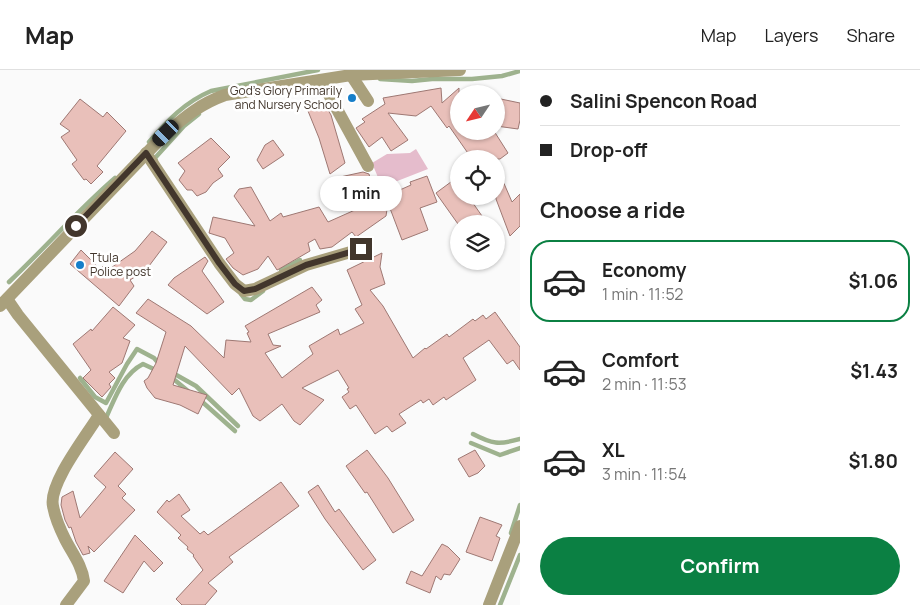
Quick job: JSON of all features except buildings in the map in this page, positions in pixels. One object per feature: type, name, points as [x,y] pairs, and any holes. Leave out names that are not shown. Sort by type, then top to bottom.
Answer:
[{"type":"street","points":[[114,433],[18,315],[4,302],[146,153],[192,110],[225,95],[351,76],[460,70]]},
{"type":"street","points":[[351,76],[368,102]]},
{"type":"street","points":[[321,80],[368,166]]},
{"type":"street","points":[[146,153],[219,263],[235,284],[244,291],[255,289],[306,265],[361,249]]},
{"type":"street","points":[[66,605],[84,581],[82,572],[65,539],[52,506],[53,491],[59,478],[99,415]]},
{"type":"street","points":[[489,605],[520,526]]},
{"type":"shaded area","points":[[416,149],[428,169],[382,187],[372,163],[387,154],[410,153]]},
{"type":"waterway","points":[[149,142],[177,112],[211,91],[318,70]]},
{"type":"waterway","points":[[380,79],[412,81],[472,79],[502,76],[520,71]]},
{"type":"waterway","points":[[286,91],[303,91],[323,86]]},
{"type":"waterway","points":[[156,161],[155,158],[184,126],[199,114]]},
{"type":"waterway","points":[[9,282],[87,203],[115,178]]},
{"type":"waterway","points":[[281,270],[300,260]]},
{"type":"waterway","points":[[241,294],[245,299],[251,300],[263,291]]},
{"type":"waterway","points":[[80,378],[95,397],[106,403],[137,349],[154,358],[160,365]]},
{"type":"waterway","points":[[106,418],[120,387],[136,368],[143,364],[158,371]]},
{"type":"waterway","points":[[171,372],[196,386],[238,426]]},
{"type":"waterway","points":[[171,377],[188,391]]},
{"type":"waterway","points":[[199,399],[235,431]]},
{"type":"waterway","points":[[473,434],[485,440],[496,442],[520,439]]},
{"type":"waterway","points":[[471,443],[500,455],[520,448]]},
{"type":"waterway","points":[[511,533],[520,505]]},
{"type":"waterway","points":[[500,605],[520,555]]},
{"type":"place","name":"God's Glory Primarily and Nursery School","points":[[352,98]]},
{"type":"place","name":"Ttula Police post","points":[[80,265]]},
{"type":"route","points":[[76,226],[146,153],[219,263],[235,284],[244,291],[255,289],[319,260],[361,249]]}]
